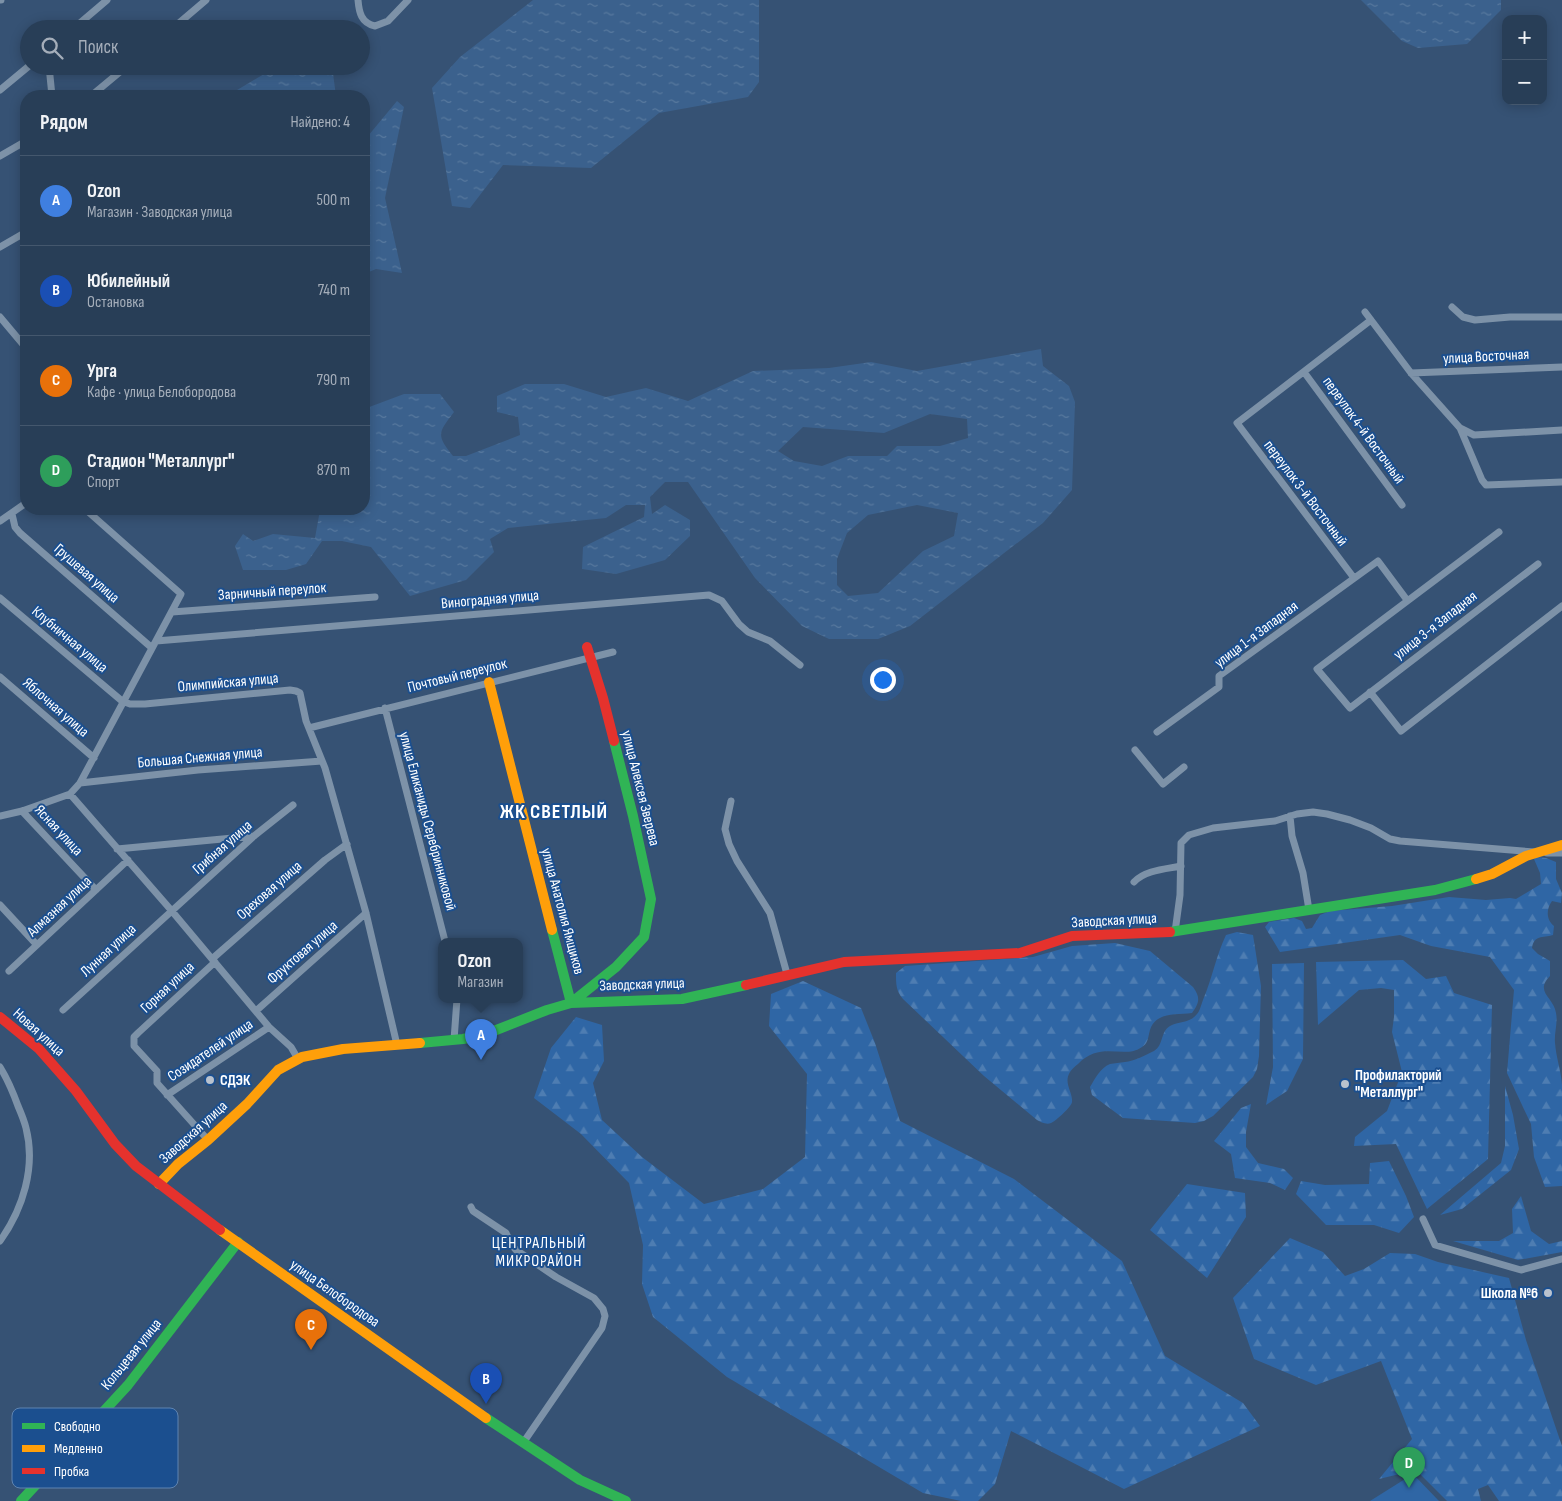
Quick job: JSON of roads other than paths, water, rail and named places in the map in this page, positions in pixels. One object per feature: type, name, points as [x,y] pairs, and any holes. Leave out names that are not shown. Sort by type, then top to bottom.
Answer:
[{"type":"street","points":[[84,20],[107,0]]},
{"type":"street","points":[[183,20],[206,0]]},
{"type":"street","points":[[358,0],[360,15],[364,20]]},
{"type":"street","points":[[370,24],[375,26],[388,21],[408,0]]},
{"type":"street","points":[[0,90],[20,73]]},
{"type":"street","points":[[49,75],[51,90]]},
{"type":"street","points":[[99,90],[116,75]]},
{"type":"street","points":[[0,156],[20,144]]},
{"type":"street","points":[[0,247],[20,235]]},
{"type":"street","points":[[1452,307],[1463,317],[1475,320],[1510,317],[1562,317]]},
{"type":"street","points":[[1365,312],[1411,374],[1460,428],[1486,485],[1562,482]]},
{"type":"street","points":[[0,317],[20,341]]},
{"type":"street","points":[[1304,372],[1371,320]]},
{"type":"street","name":"улица Восточная","points":[[1411,374],[1562,367]]},
{"type":"street","name":"переулок 3-й Восточный","points":[[1304,372],[1237,424],[1354,578]]},
{"type":"street","name":"переулок 4-й Восточный","points":[[1304,372],[1402,504]]},
{"type":"street","points":[[1460,428],[1474,435],[1562,430]]},
{"type":"street","points":[[0,521],[20,508]]},
{"type":"street","name":"Грушевая улица","points":[[12,514],[15,527],[20,533],[152,648]]},
{"type":"street","points":[[0,816],[22,811],[70,794],[80,783],[122,701],[181,594],[91,515]]},
{"type":"street","points":[[1407,600],[1499,532]]},
{"type":"street","name":"улица 1-я Западная","points":[[1157,732],[1219,687],[1220,676],[1378,561],[1407,600]]},
{"type":"street","name":"улица 3-я Западная","points":[[1407,600],[1317,669],[1350,708],[1538,564]]},
{"type":"street","name":"Виноградная улица","points":[[156,641],[710,595],[722,601],[739,624],[748,632],[770,641],[800,665]]},
{"type":"street","name":"Клубничная улица","points":[[0,598],[122,701]]},
{"type":"street","name":"Зарничный переулок","points":[[172,612],[375,598]]},
{"type":"street","points":[[1370,692],[1401,731],[1562,606]]},
{"type":"street","name":"Почтовый переулок","points":[[309,728],[489,682],[588,652],[612,652]]},
{"type":"street","name":"улица Алексея Зверева","points":[[572,1003],[616,967],[644,937],[650,912],[651,894],[602,698],[588,652]]},
{"type":"street","name":"Яблочная улица","points":[[0,677],[94,758]]},
{"type":"street","name":"улица Анатолия Ямщиков","points":[[489,682],[572,1003]]},
{"type":"street","name":"Олимпийская улица","points":[[122,701],[130,704],[145,704],[293,690],[300,693],[309,728]]},
{"type":"street","name":"улица Еликаниды Серебринниковой","points":[[385,708],[444,938]]},
{"type":"street","points":[[309,728],[322,761],[366,913],[397,1045]]},
{"type":"street","points":[[1136,750],[1163,784],[1184,767]]},
{"type":"street","name":"Большая Снежная улица","points":[[80,783],[189,771],[322,761]]},
{"type":"street","points":[[70,794],[269,1027],[291,1047],[298,1060]]},
{"type":"street","points":[[731,801],[726,829],[729,844],[737,861],[770,913],[787,974]]},
{"type":"street","name":"Грибная улица","points":[[171,910],[254,836],[293,805]]},
{"type":"street","name":"Ясная улица","points":[[22,811],[96,890]]},
{"type":"street","name":"Заводская улица","points":[[1175,932],[1180,895],[1181,843],[1189,835],[1213,828],[1275,821],[1309,812],[1328,814],[1365,825],[1390,839],[1400,841],[1536,852]]},
{"type":"street","points":[[1290,816],[1292,836],[1303,873],[1309,910]]},
{"type":"street","points":[[118,849],[254,836]]},
{"type":"street","name":"Ореховая улица","points":[[213,960],[325,860],[346,844]]},
{"type":"street","name":"Заводская улица","points":[[160,1184],[178,1164],[248,1104],[278,1070],[302,1057],[344,1049],[454,1040],[486,1034],[547,1010],[572,1003],[596,1000],[682,999],[831,965],[861,961],[1020,953],[1078,936],[1175,932],[1435,890],[1463,884],[1492,874],[1536,852],[1562,845]]},
{"type":"street","points":[[1536,852],[1562,853]]},
{"type":"street","name":"Алмазная улица","points":[[9,971],[128,860]]},
{"type":"street","points":[[1134,882],[1148,873],[1181,866]]},
{"type":"street","points":[[0,906],[37,945]]},
{"type":"street","name":"Лунная улица","points":[[63,1010],[171,910]]},
{"type":"street","name":"Фруктовая улица","points":[[256,1011],[366,913]]},
{"type":"street","name":"Горная улица","points":[[167,1095],[157,1083],[157,1071],[134,1046],[134,1037],[213,960]]},
{"type":"street","points":[[454,1040],[457,1003]]},
{"type":"street","name":"Новая улица","points":[[0,1017],[39,1048],[59,1070]]},
{"type":"street","name":"Созидателей улица","points":[[208,1140],[167,1095],[269,1027]]},
{"type":"street","points":[[0,1067],[8,1080],[26,1128],[30,1157],[25,1193],[11,1226],[0,1241]]},
{"type":"street","name":"улица Белобородова","points":[[59,1070],[115,1144],[136,1166],[238,1242],[481,1415],[580,1480],[626,1501]]},
{"type":"street","points":[[471,1207],[473,1211],[506,1233],[514,1248],[556,1277],[594,1298],[605,1316],[602,1328],[523,1443]]},
{"type":"street","points":[[1423,1219],[1435,1245],[1521,1270],[1562,1260]]},
{"type":"street","name":"Кольцевая улица","points":[[107,1408],[128,1385],[238,1242]]},
{"type":"street","name":"Кольцевая улица","points":[[21,1501],[33,1488]]},
{"type":"water","points":[[533,0],[759,0],[759,82],[748,97],[659,113],[591,168],[503,165],[470,208],[452,206],[432,88],[460,57]]},
{"type":"water","points":[[1361,0],[1501,0],[1501,10],[1467,44],[1418,48],[1402,41]]},
{"type":"water","points":[[262,75],[333,75],[335,90],[237,90]]},
{"type":"water","points":[[397,101],[404,107],[385,198],[402,273],[376,269],[370,272],[370,134]]},
{"type":"water","points":[[1041,349],[1043,366],[1069,386],[1075,402],[1072,490],[1043,523],[910,626],[878,639],[829,639],[802,626],[755,578],[688,482],[665,482],[650,497],[652,514],[665,505],[690,520],[690,536],[665,560],[616,574],[582,569],[583,547],[644,517],[645,505],[626,505],[606,518],[508,528],[490,539],[494,552],[466,580],[410,596],[371,547],[342,541],[322,541],[306,564],[286,570],[243,570],[235,546],[243,534],[253,541],[273,534],[315,538],[319,515],[370,515],[370,407],[404,394],[440,394],[454,412],[442,430],[441,434],[444,443],[453,456],[466,456],[520,435],[518,417],[497,412],[497,396],[525,384],[564,384],[606,397],[646,388],[688,401],[753,371],[829,368],[871,362],[917,371]],"holes":[[[930,414],[967,419],[968,438],[940,446],[897,446],[887,456],[848,456],[822,466],[794,461],[778,451],[803,427],[884,433]],[[917,505],[958,513],[954,536],[923,551],[878,593],[848,596],[837,585],[837,559],[847,533],[868,515]]]},
{"type":"place","name":"Ozon","points":[[481,1060]]},
{"type":"place","name":"СДЭК","points":[[210,1080]]},
{"type":"place","name":"Профилакторий \"Металлург\"","points":[[1345,1084]]},
{"type":"place","name":"Школа №6","points":[[1548,1293]]},
{"type":"place","name":"Урга","points":[[311,1350]]},
{"type":"place","name":"Юбилейный","points":[[486,1404]]},
{"type":"place","name":"Стадион \"Металлург\"","points":[[1409,1488]]},
{"type":"district","name":"ЖК СВЕТЛЫЙ","points":[[554,811]]},
{"type":"district","name":"ЦЕНТРАЛЬНЫЙ МИКРОРАЙОН","points":[[539,1251]]}]
